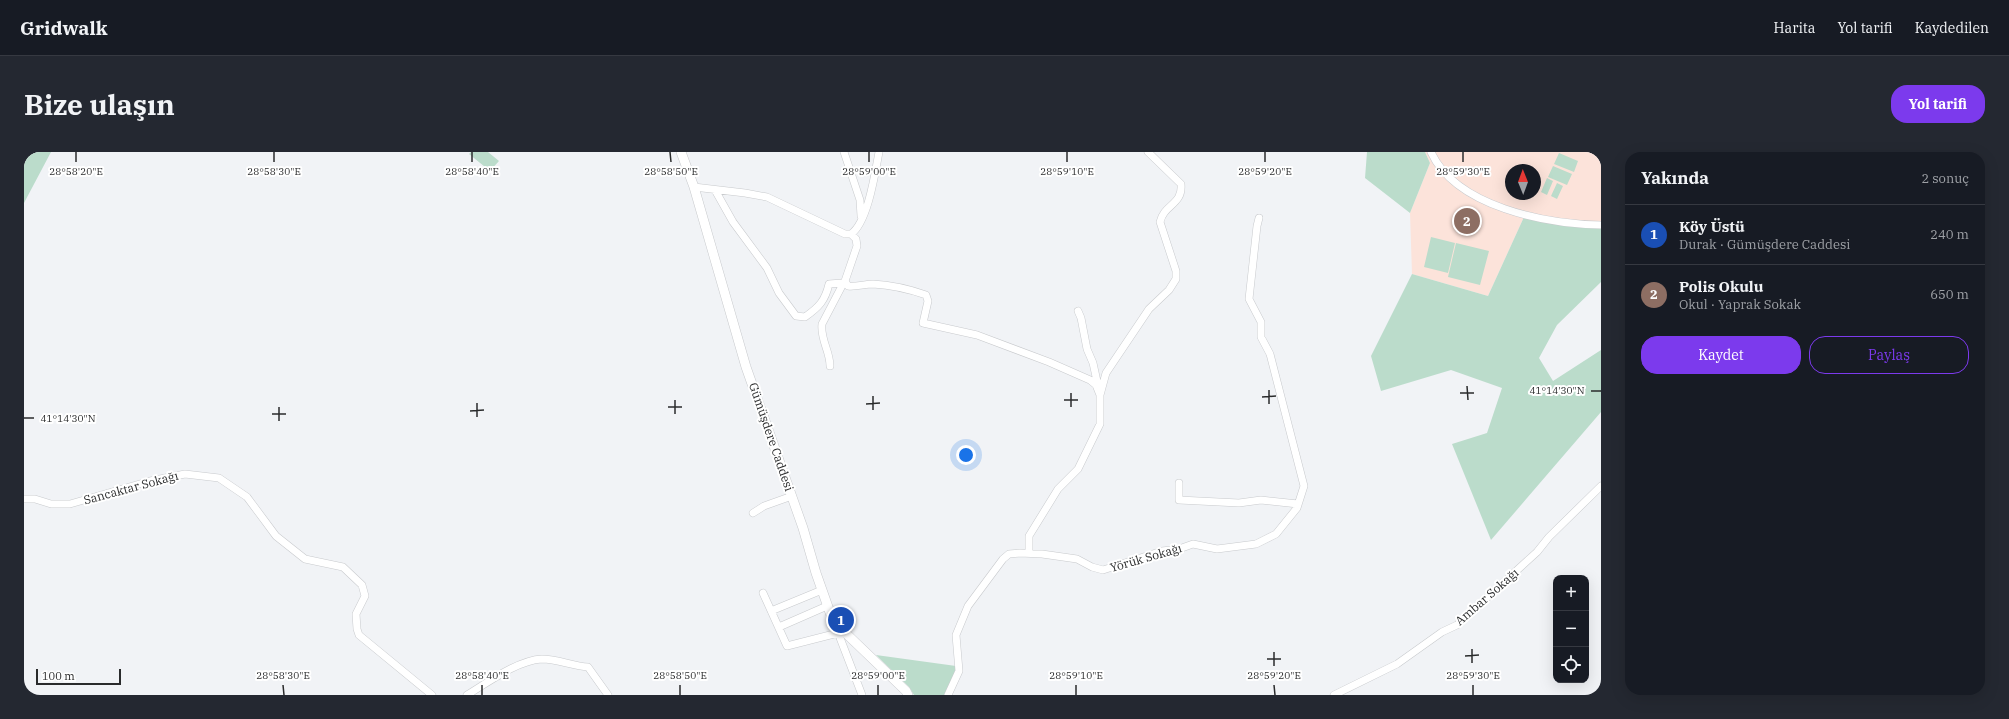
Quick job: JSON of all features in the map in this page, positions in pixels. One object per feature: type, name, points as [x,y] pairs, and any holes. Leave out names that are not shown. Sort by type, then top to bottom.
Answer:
[{"type":"street","name":"Gümüşdere Caddesi","points":[[681,152],[694,187],[746,367],[792,496],[833,621],[906,691],[908,695]]},
{"type":"street","points":[[844,152],[860,200],[862,211],[860,222]]},
{"type":"street","points":[[851,234],[860,222],[874,185],[879,152]]},
{"type":"street","points":[[1100,395],[1106,373],[1149,309],[1169,290],[1176,279],[1176,271],[1160,222],[1162,214],[1179,198],[1182,192],[1181,184],[1148,152]]},
{"type":"street","points":[[1431,152],[1447,176],[1466,191],[1499,206],[1527,216],[1601,225]]},
{"type":"street","points":[[694,187],[767,197],[845,234],[851,234],[856,239],[857,246],[844,282],[822,324],[821,330],[830,358],[830,366]]},
{"type":"street","points":[[715,190],[733,222],[767,268],[779,293],[796,316],[805,317],[815,310],[822,302],[829,284],[844,282]]},
{"type":"street","name":"Yörük Sokağı","points":[[948,695],[959,671],[956,635],[968,606],[1003,559],[1009,554],[1029,553],[1077,559],[1092,567],[1103,570],[1162,551],[1179,549],[1193,544],[1217,549],[1256,544],[1276,534],[1297,508],[1304,486],[1270,354],[1261,337],[1261,322],[1249,299],[1259,218]]},
{"type":"street","points":[[844,282],[848,286],[852,287],[881,285],[892,288],[903,287],[926,295],[928,301],[923,323],[977,335],[1049,362],[1090,380],[1096,385],[1100,395]]},
{"type":"street","points":[[1029,553],[1029,536],[1058,489],[1078,469],[1100,424],[1100,395],[1093,363],[1087,349],[1081,318],[1078,311]]},
{"type":"street","name":"Sancaktar Sokağı","points":[[24,499],[35,499],[51,504],[70,504],[150,481],[185,474],[219,478],[247,497],[276,536],[305,559],[343,567],[362,585],[365,596],[356,614],[356,629],[359,635],[432,695]]},
{"type":"street","points":[[1179,484],[1179,500],[1239,503],[1261,500],[1298,504]]},
{"type":"street","name":"Ambar Sokağı","points":[[1334,695],[1397,664],[1442,632],[1457,625],[1537,552],[1549,536],[1601,486]]},
{"type":"street","points":[[753,514],[764,506],[792,496]]},
{"type":"street","points":[[771,611],[822,590]]},
{"type":"street","points":[[763,593],[787,646],[838,633]]},
{"type":"street","points":[[779,627],[827,606]]},
{"type":"street","points":[[833,621],[862,695]]},
{"type":"street","points":[[467,695],[508,671],[532,660],[544,659],[588,667],[608,695]]},
{"type":"shaded area","points":[[1425,152],[1601,152],[1601,224],[1524,217],[1488,296],[1412,274],[1410,213],[1430,163]]},
{"type":"green space","points":[[24,152],[51,152],[24,203]]},
{"type":"green space","points":[[471,152],[488,152],[499,161],[490,171],[469,154]]},
{"type":"green space","points":[[1367,152],[1425,152],[1430,163],[1410,213],[1365,178]]},
{"type":"green space","points":[[1559,153],[1578,161],[1574,172],[1554,164]]},
{"type":"green space","points":[[1553,166],[1572,174],[1567,185],[1548,177]]},
{"type":"green space","points":[[1547,178],[1553,181],[1547,195],[1541,192]]},
{"type":"green space","points":[[1557,183],[1563,186],[1557,199],[1551,196]]},
{"type":"green space","points":[[1524,217],[1601,224],[1601,282],[1557,325],[1539,358],[1553,381],[1601,350],[1601,412],[1491,540],[1452,444],[1487,433],[1502,388],[1451,370],[1381,391],[1371,356],[1412,274],[1488,296]]},
{"type":"green space","points":[[1431,237],[1455,243],[1448,273],[1424,267]]},
{"type":"green space","points":[[1456,243],[1489,251],[1480,285],[1448,277]]},
{"type":"green space","points":[[876,655],[956,666],[954,675],[945,695],[914,695],[909,687]]},
{"type":"place","name":"Polis Okulu","points":[[1467,221]]},
{"type":"place","name":"Köy Üstü","points":[[841,620]]}]
